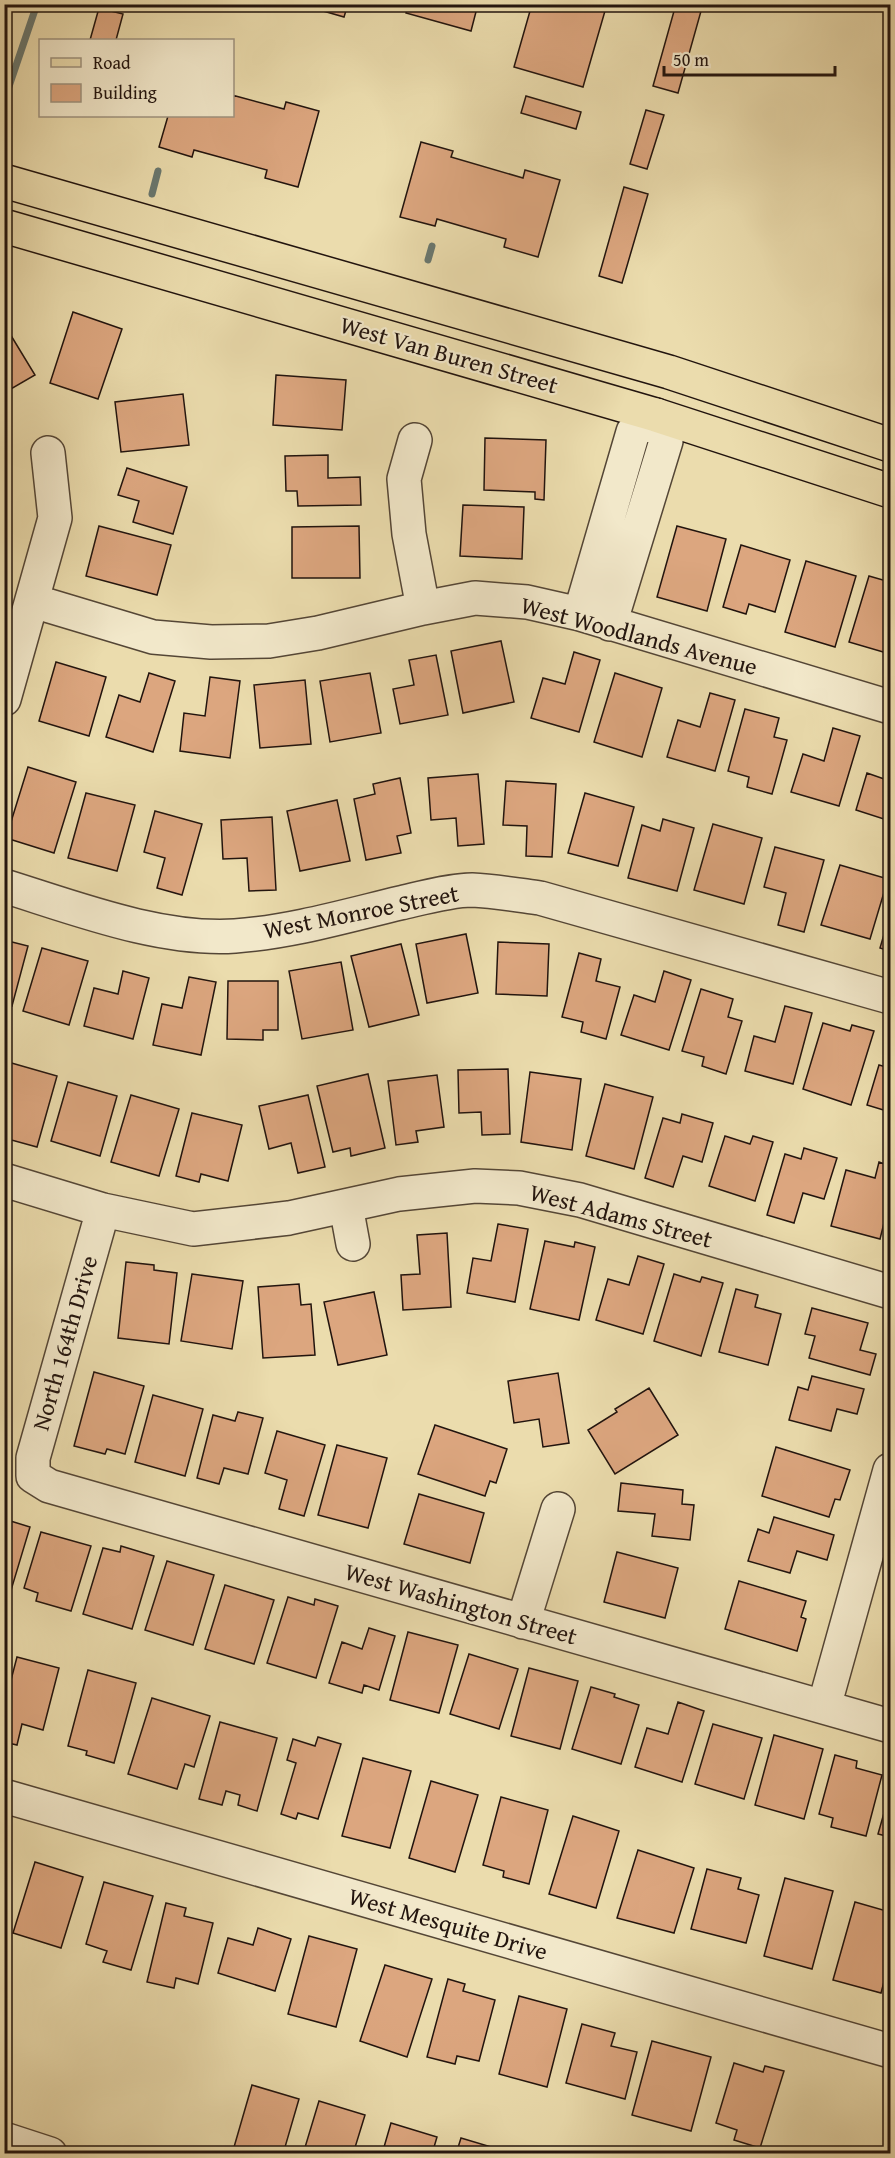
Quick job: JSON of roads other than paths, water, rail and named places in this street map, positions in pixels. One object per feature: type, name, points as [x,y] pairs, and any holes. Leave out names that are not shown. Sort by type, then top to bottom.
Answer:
[{"type":"main road","name":"West Van Buren Street","points":[[4,181],[669,372],[891,445]]},
{"type":"main road","points":[[4,207],[50,220],[66,221],[80,216],[89,205]]},
{"type":"main road","name":"West Van Buren Street","points":[[4,226],[656,415],[891,491]]},
{"type":"main road","points":[[656,415],[669,372]]},
{"type":"street","points":[[579,614],[633,432],[656,415],[666,441],[610,624]]},
{"type":"street","points":[[415,440],[404,478],[409,534],[423,608]]},
{"type":"street","points":[[4,699],[55,518],[48,453]]},
{"type":"street","name":"West Woodlands Avenue","points":[[33,601],[153,637],[211,642],[279,640],[475,598],[527,602],[579,614],[891,707]]},
{"type":"street","name":"West Monroe Street","points":[[4,886],[129,924],[190,935],[233,936],[274,932],[470,890],[511,894],[540,898],[891,997]]},
{"type":"street","name":"West Adams Street","points":[[4,1180],[104,1210],[193,1229],[289,1218],[399,1194],[475,1186],[519,1188],[580,1200],[891,1292]]},
{"type":"street","points":[[346,1206],[353,1244]]},
{"type":"street","name":"North 164th Drive","points":[[33,1476],[33,1458],[104,1210]]},
{"type":"street","points":[[824,1707],[891,1470]]},
{"type":"street","name":"West Washington Street","points":[[33,1476],[49,1486],[891,1726]]},
{"type":"street","points":[[523,1622],[558,1509]]},
{"type":"street","name":"West Mesquite Drive","points":[[4,1796],[891,2051]]},
{"type":"street","points":[[4,2139],[50,2154]]},
{"type":"waterway","points":[[4,101],[37,4]]},
{"type":"waterway","points":[[152,194],[158,171]]},
{"type":"waterway","points":[[428,260],[432,246]]}]
